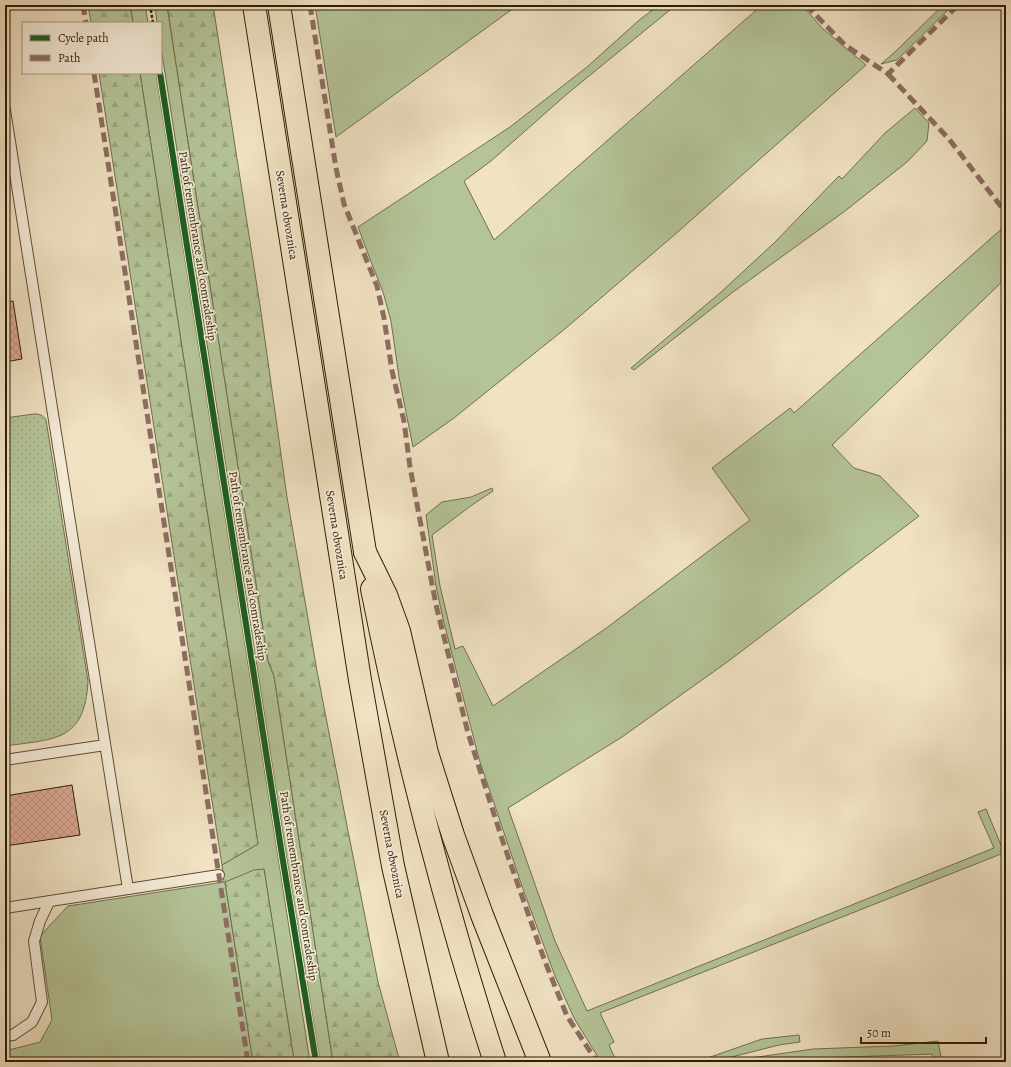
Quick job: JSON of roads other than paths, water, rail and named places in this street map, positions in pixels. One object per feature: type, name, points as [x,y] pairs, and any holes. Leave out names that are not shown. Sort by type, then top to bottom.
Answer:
[{"type":"highway","name":"Severna obvoznica","points":[[254,5],[364,703],[393,866],[438,1062]]},
{"type":"highway","name":"Severna obvoznica","points":[[279,5],[365,552]]},
{"type":"highway","points":[[365,552],[385,655],[412,771],[446,900],[495,1062]]},
{"type":"highway","points":[[365,552],[386,596],[399,631],[428,753],[453,835],[482,916],[540,1062]]},
{"type":"lane","points":[[5,110],[128,890]]},
{"type":"lane","points":[[5,760],[105,745]]},
{"type":"lane","points":[[5,908],[219,876]]},
{"type":"lane","points":[[5,1036],[13,1035],[32,1022],[42,1002],[34,941],[40,921],[49,902]]}]
